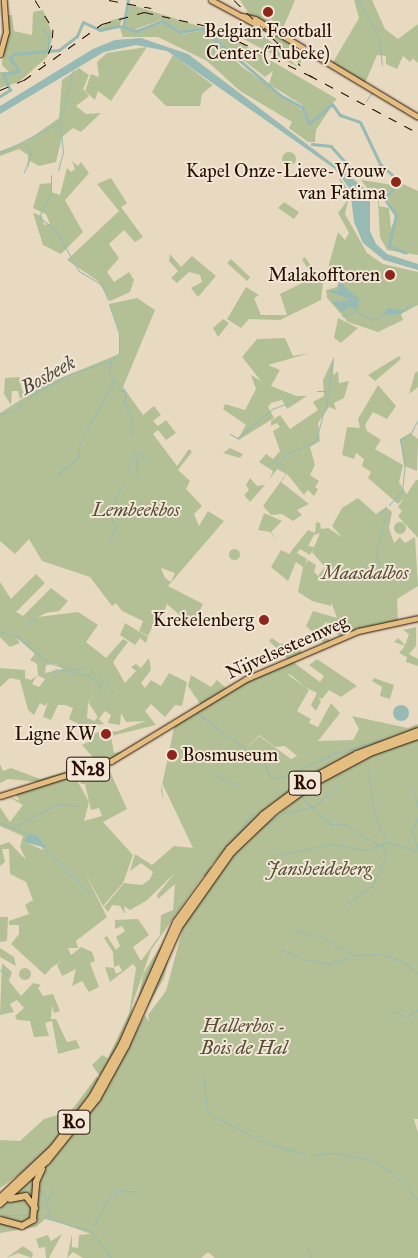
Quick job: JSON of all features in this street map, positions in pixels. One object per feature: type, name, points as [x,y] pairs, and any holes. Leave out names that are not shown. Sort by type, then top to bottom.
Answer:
[{"type":"highway","name":"R0","points":[[0,1198],[22,1179],[66,1132],[101,1084],[176,922],[221,858],[263,815],[311,779],[368,749],[418,731]]},
{"type":"highway","name":"R0","points":[[0,1204],[47,1161],[104,1087],[179,927],[232,852],[275,811],[323,777],[418,736]]},
{"type":"highway","points":[[0,1218],[22,1226],[33,1220],[36,1182],[47,1161]]},
{"type":"highway","points":[[0,1191],[22,1179]]},
{"type":"highway","points":[[0,1204],[23,1196],[33,1202],[35,1210],[31,1220],[22,1224],[0,1218]]},
{"type":"main road","points":[[0,54],[6,32],[4,0]]},
{"type":"main road","points":[[211,0],[279,36],[418,117]]},
{"type":"main road","name":"Nijvelsesteenweg","points":[[0,796],[108,762],[255,675],[361,630],[418,618]]},
{"type":"green space","name":"Belgian Football Center (Tubeke)","points":[[240,0],[295,0],[283,28],[270,19],[266,27],[251,17]]},
{"type":"green space","points":[[354,0],[372,0],[385,29],[398,39],[418,24],[418,63],[413,59],[416,54],[410,62],[403,56],[397,69],[386,64],[386,56],[377,55],[365,83],[332,64],[359,18]]},
{"type":"green space","points":[[129,4],[227,35],[337,99],[310,123],[302,105],[269,84],[273,71],[265,77],[201,27],[182,31],[161,20],[133,30],[125,28]]},
{"type":"green space","points":[[43,10],[53,36],[47,57],[19,82],[0,88],[0,72],[9,72],[2,65],[6,15],[12,15],[14,31],[32,35],[33,12]]},
{"type":"green space","points":[[123,17],[119,27],[96,30],[112,20]]},
{"type":"green space","points":[[166,22],[182,34],[205,30],[241,66],[302,110],[309,127],[331,107],[316,130],[315,142],[308,142],[289,128],[292,122],[240,91],[207,61],[158,37],[123,37],[120,29],[136,32]]},
{"type":"green space","points":[[250,26],[255,27],[298,67],[226,30],[244,36]]},
{"type":"green space","points":[[263,29],[291,44],[288,50],[295,56],[299,49],[305,52],[300,64]]},
{"type":"green space","points":[[147,47],[111,101],[98,91],[95,100],[85,91],[91,74],[99,77],[97,62],[107,53]]},
{"type":"green space","points":[[173,55],[213,85],[202,94],[200,106],[166,106],[152,92]]},
{"type":"green space","points":[[79,68],[89,75],[83,89],[89,96],[76,106],[86,114],[101,113],[81,132],[73,128],[62,137],[56,162],[39,166],[30,161],[28,169],[28,155],[19,149],[0,156],[0,151],[25,142],[59,118],[62,80]]},
{"type":"green space","points":[[286,152],[292,152],[296,159],[292,166],[286,166],[282,162],[282,156]]},
{"type":"green space","points":[[72,161],[78,166],[81,162],[89,173],[65,200],[83,232],[61,254],[43,245],[33,213],[42,216],[44,225],[50,224],[46,214],[33,208],[40,184],[51,183],[51,192],[60,195],[67,168],[71,172],[75,169]]},
{"type":"green space","points":[[338,175],[350,193],[345,214],[367,253],[383,264],[418,272],[418,305],[401,314],[403,320],[378,332],[348,322],[327,298],[326,290],[337,287],[339,281],[325,279],[338,232],[345,240],[349,233],[338,213],[347,201]]},
{"type":"green space","points":[[111,178],[127,203],[121,207],[143,237],[135,242],[124,230],[109,244],[119,258],[107,272],[114,282],[129,272],[134,280],[130,292],[110,301],[98,281],[67,260],[119,211],[97,184]]},
{"type":"green space","points":[[361,180],[399,186],[379,197],[379,206],[389,208],[391,228],[397,215],[385,195],[403,184],[418,191],[418,255],[387,250],[380,237],[378,202]]},
{"type":"green space","points":[[284,202],[299,212],[294,219],[278,208]]},
{"type":"green space","points":[[170,254],[181,267],[192,256],[216,276],[198,297],[191,288],[202,282],[200,275],[189,272],[177,283],[171,278],[178,271],[169,261]]},
{"type":"green space","points":[[305,257],[316,273],[324,274],[321,300],[280,320],[249,319],[241,328],[227,319],[246,287],[259,295],[254,298],[261,315],[287,315],[280,294],[314,277],[302,260]]},
{"type":"green space","points":[[231,259],[250,277],[247,281],[227,263]]},
{"type":"green space","name":"Lembeekbos","points":[[137,298],[155,310],[123,387],[143,415],[154,406],[161,415],[153,421],[158,426],[166,420],[176,433],[166,440],[158,430],[153,434],[177,466],[189,449],[192,452],[178,470],[190,481],[186,489],[202,506],[194,514],[199,526],[208,511],[224,521],[168,586],[203,604],[192,626],[167,604],[158,627],[153,625],[148,636],[139,631],[143,621],[122,611],[116,603],[112,606],[90,577],[42,561],[29,539],[15,554],[0,541],[0,413],[44,385],[119,354],[120,333],[109,304]],"holes":[[[161,568],[175,573],[171,582],[165,578]]]},
{"type":"green space","points":[[338,318],[358,328],[341,343],[334,338]]},
{"type":"green space","points":[[223,319],[229,323],[218,337],[213,328]]},
{"type":"green space","points":[[285,338],[293,356],[310,353],[268,365],[280,370],[271,386],[296,396],[307,396],[287,409],[282,400],[271,403],[268,407],[274,418],[237,441],[246,425],[223,409],[225,404],[245,410],[256,389],[251,375],[261,381],[242,357],[257,339]]},
{"type":"green space","points":[[399,356],[401,359],[375,381],[368,375]]},
{"type":"green space","points":[[334,357],[333,375],[338,371],[339,383],[349,381],[344,398],[334,403],[336,410],[329,407],[318,423],[320,441],[310,447],[315,465],[310,475],[319,481],[315,487],[318,489],[314,496],[308,490],[304,495],[287,474],[281,482],[309,504],[297,510],[302,515],[293,521],[282,514],[271,515],[263,506],[286,474],[277,469],[269,480],[273,471],[259,462],[266,454],[273,459],[280,451],[273,431],[280,427],[277,423],[271,426],[271,421],[280,415],[290,429],[318,410],[313,402],[324,396],[323,380]]},
{"type":"green space","points":[[418,371],[418,387],[409,394],[415,373]]},
{"type":"green space","points":[[19,377],[24,396],[20,399],[18,391],[12,391],[11,405],[4,394],[5,378]]},
{"type":"green space","points":[[378,385],[396,406],[387,419],[373,412],[365,425],[367,431],[381,440],[375,449],[403,465],[399,482],[407,495],[398,504],[368,478],[371,472],[362,466],[364,459],[356,453],[354,459],[342,455],[347,427],[360,428],[358,419]]},
{"type":"green space","points":[[410,433],[418,439],[417,471],[404,466],[400,439]]},
{"type":"green space","points":[[230,448],[243,454],[240,458],[223,453]]},
{"type":"green space","points":[[250,478],[257,486],[265,485],[250,502],[244,495],[249,490],[246,485]]},
{"type":"green space","points":[[416,480],[418,480],[418,538],[398,516],[402,511],[398,507]]},
{"type":"green space","name":"Maasdalbos","points":[[358,498],[376,514],[386,507],[392,512],[389,528],[394,543],[400,537],[405,543],[415,537],[418,586],[397,599],[398,621],[341,638],[326,622],[321,628],[334,641],[320,629],[331,642],[325,644],[306,626],[313,611],[337,618],[331,602],[331,606],[312,601],[298,592],[303,567],[296,562],[288,581],[271,567],[281,550],[289,554],[308,530],[315,533],[316,522],[320,523],[321,529],[328,528],[342,537],[332,526],[342,508]],"holes":[[[320,533],[312,552],[325,567],[318,576],[314,572],[316,565],[308,560],[305,564],[307,559],[297,553],[300,549],[310,555],[314,547],[308,546],[314,535]]]},
{"type":"green space","points":[[264,513],[282,521],[271,532],[279,542],[270,532],[258,530]]},
{"type":"green space","points":[[398,522],[402,522],[406,528],[402,534],[398,534],[394,530],[394,526]]},
{"type":"green space","points":[[234,548],[240,554],[234,560],[228,554]]},
{"type":"green space","points":[[36,574],[45,583],[16,612],[23,616],[51,588],[68,601],[59,611],[46,613],[38,617],[78,612],[98,625],[86,642],[106,658],[123,639],[128,642],[113,662],[125,683],[136,671],[131,667],[136,664],[141,668],[149,658],[151,670],[141,683],[145,688],[151,680],[161,686],[169,673],[187,682],[182,706],[175,705],[165,717],[151,704],[145,711],[156,725],[111,736],[114,753],[129,750],[104,762],[38,782],[8,779],[0,783],[0,764],[3,771],[11,768],[40,779],[98,763],[82,745],[93,740],[93,733],[118,731],[146,721],[126,722],[121,713],[120,725],[108,723],[111,715],[105,711],[99,719],[104,724],[84,727],[69,719],[73,708],[65,705],[58,705],[51,720],[43,717],[48,702],[45,706],[40,703],[34,715],[28,710],[20,680],[10,678],[0,687],[0,668],[25,670],[25,678],[31,680],[36,676],[32,684],[39,687],[45,679],[38,675],[37,664],[30,660],[35,654],[16,637],[20,643],[10,647],[0,637],[0,582],[11,599]],"holes":[[[56,664],[63,669],[45,673],[46,665]],[[94,692],[89,703],[99,719],[97,717],[95,721],[87,718],[88,704]]]},
{"type":"green space","points":[[125,623],[148,637],[146,643],[140,638],[135,645],[120,635]]},
{"type":"green space","points":[[416,627],[416,646],[409,654],[418,659],[418,666],[406,662],[407,657],[399,653],[405,646],[394,642],[398,638],[405,645],[409,634],[403,630]]},
{"type":"green space","points":[[272,638],[280,644],[294,642],[303,654],[289,660],[269,641]]},
{"type":"green space","name":"Hallerbos - Bois de Hal","points":[[317,659],[357,686],[341,697],[329,690],[322,699],[318,697],[321,701],[316,711],[311,705],[317,693],[287,674],[309,690],[297,711],[311,719],[309,723],[318,727],[331,703],[340,713],[318,741],[353,740],[359,729],[352,716],[408,728],[418,724],[418,729],[340,760],[245,829],[210,866],[218,872],[247,839],[321,780],[367,756],[418,738],[418,1119],[414,1119],[418,1133],[418,1258],[215,1258],[208,1252],[201,1258],[83,1258],[73,1252],[67,1258],[72,1234],[72,1247],[78,1248],[79,1235],[91,1234],[46,1218],[36,1227],[0,1233],[0,1221],[8,1224],[36,1218],[37,1189],[44,1169],[107,1087],[145,1015],[149,1022],[148,1015],[166,991],[185,920],[211,882],[203,876],[151,950],[129,1014],[136,968],[133,964],[110,982],[105,967],[114,968],[116,974],[122,971],[119,965],[114,967],[113,952],[104,938],[107,936],[116,950],[120,946],[116,937],[125,931],[122,926],[115,929],[115,920],[138,919],[149,935],[133,947],[141,961],[160,935],[161,915],[173,910],[175,884],[158,899],[157,895],[174,874],[146,901],[130,910],[124,906],[125,914],[120,906],[112,905],[108,912],[104,907],[124,883],[142,885],[150,879],[153,872],[141,863],[130,871],[135,854],[152,865],[174,846],[193,848],[162,784],[175,723],[237,685],[292,661],[320,682],[324,676],[309,665]],"holes":[[[259,735],[275,747],[285,746],[297,756],[291,759],[259,736],[246,749]]]},
{"type":"green space","points":[[191,675],[211,687],[217,680],[226,688],[201,705],[188,686]]},
{"type":"green space","points":[[374,678],[394,685],[390,699],[380,696],[382,687],[372,681]]},
{"type":"green space","points":[[107,765],[127,809],[103,822],[133,855],[123,883],[103,906],[84,871],[107,917],[76,941],[78,948],[68,948],[71,955],[81,947],[92,952],[95,961],[90,963],[99,987],[89,992],[82,981],[72,986],[76,969],[62,976],[57,965],[62,961],[52,967],[45,975],[11,944],[19,934],[19,925],[9,925],[9,921],[29,914],[25,905],[33,900],[26,882],[10,874],[9,849],[2,849],[5,862],[0,866],[0,845],[9,842],[26,860],[20,847],[23,836],[0,826],[0,807],[10,822],[23,805],[7,796],[20,801],[15,793],[74,775],[89,802],[84,821],[102,816],[99,808],[91,810],[85,784],[81,784],[78,773]],"holes":[[[39,837],[43,850],[25,842]]]},
{"type":"green space","points":[[0,917],[8,917],[7,941],[0,942]]},
{"type":"green space","points":[[165,939],[137,1007],[143,974]]},
{"type":"green space","points":[[0,948],[14,957],[16,966],[0,957]]},
{"type":"green space","points":[[171,948],[164,978],[144,1013]]},
{"type":"green space","points":[[2,963],[12,972],[9,981],[21,996],[33,983],[41,985],[38,988],[43,996],[53,994],[60,1011],[54,1013],[52,1005],[51,1019],[56,1019],[67,1042],[76,1040],[80,1048],[58,1054],[52,1021],[45,1023],[49,1036],[34,1037],[30,1021],[17,1020],[15,1016],[24,1008],[17,1000],[10,1004],[14,1012],[0,1015]]},
{"type":"green space","points":[[23,968],[27,968],[31,974],[27,980],[23,980],[19,976],[19,972]]},
{"type":"green space","points":[[133,1005],[129,1024],[101,1078],[92,1065],[102,1055],[108,1058]]},
{"type":"green space","points":[[97,1076],[100,1080],[82,1109],[38,1161],[0,1188],[0,1140],[20,1141],[44,1119],[71,1111]]},
{"type":"green space","points":[[40,1170],[32,1200],[11,1197]]},
{"type":"green space","points":[[18,1197],[31,1201],[32,1217],[21,1223],[0,1216],[0,1207]]},
{"type":"green space","points":[[62,1234],[49,1258],[46,1258],[45,1247],[39,1248],[36,1239],[48,1235],[51,1241]]},
{"type":"green space","points":[[23,1246],[33,1253],[32,1258],[18,1253],[6,1258]]},
{"type":"water","points":[[141,38],[188,54],[362,186],[370,198],[370,231],[376,244],[387,254],[418,264],[418,270],[384,260],[363,243],[354,222],[350,189],[335,169],[167,51],[136,45],[104,52],[0,114],[0,106],[93,49],[115,40]]},
{"type":"water","points":[[339,281],[359,299],[358,310],[349,307],[342,312],[332,302],[351,300],[328,291],[338,290]]},
{"type":"water","points":[[418,299],[401,314],[382,315],[389,308],[403,310]]},
{"type":"water","points":[[401,705],[409,713],[401,721],[393,713]]},
{"type":"water","points":[[29,833],[39,837],[46,848],[24,842]]},
{"type":"waterway","points":[[123,28],[128,0]]},
{"type":"waterway","points":[[358,0],[378,36]]},
{"type":"waterway","points":[[0,96],[10,90],[3,74],[19,71],[10,58],[14,54],[59,50],[77,36],[83,22],[100,30],[119,26],[136,31],[162,21],[180,32],[202,28],[280,95],[302,107],[309,124],[332,104],[340,115],[360,122],[380,164],[400,182],[384,198],[396,215],[389,246],[406,253]]},
{"type":"waterway","points":[[42,29],[48,34],[48,50]]},
{"type":"waterway","points":[[379,38],[382,65]]},
{"type":"waterway","points":[[58,170],[63,152],[60,122],[73,70]]},
{"type":"waterway","points":[[366,101],[372,92]]},
{"type":"waterway","points":[[0,153],[59,123]]},
{"type":"waterway","points":[[24,172],[31,154],[25,143]]},
{"type":"waterway","points":[[312,144],[331,146],[351,168]]},
{"type":"waterway","points":[[51,175],[51,193],[39,217],[56,231],[79,271],[102,285],[108,300]]},
{"type":"waterway","points":[[329,268],[339,281]]},
{"type":"waterway","points":[[109,304],[119,333],[119,353]]},
{"type":"waterway","points":[[342,316],[356,311],[372,320],[383,315]]},
{"type":"waterway","points":[[104,398],[114,381],[109,373],[110,361],[118,354]]},
{"type":"waterway","points":[[326,408],[333,358]]},
{"type":"waterway","name":"Bosbeek","points":[[0,414],[16,410],[32,395],[70,374],[110,361]]},
{"type":"waterway","points":[[115,381],[119,388]]},
{"type":"waterway","points":[[122,390],[126,392],[124,401],[133,422]]},
{"type":"waterway","points":[[317,391],[327,391]]},
{"type":"waterway","points":[[83,436],[104,399]]},
{"type":"waterway","points":[[230,434],[237,438],[272,409],[293,401]]},
{"type":"waterway","points":[[316,440],[324,410]]},
{"type":"waterway","points":[[389,505],[402,491],[405,463],[400,440],[411,433],[418,419]]},
{"type":"waterway","points":[[130,435],[133,424]]},
{"type":"waterway","points":[[273,471],[284,455],[315,441]]},
{"type":"waterway","points":[[57,475],[78,458],[80,442]]},
{"type":"waterway","points":[[133,451],[148,461]]},
{"type":"waterway","points":[[136,457],[137,473]]},
{"type":"waterway","points":[[267,464],[276,462]]},
{"type":"waterway","points":[[128,470],[129,464]]},
{"type":"waterway","points":[[110,510],[123,483]]},
{"type":"waterway","points":[[382,512],[386,507]]},
{"type":"waterway","points":[[109,541],[115,527],[110,514]]},
{"type":"waterway","points":[[376,552],[385,519]]},
{"type":"waterway","points":[[376,553],[380,570]]},
{"type":"waterway","points":[[361,570],[367,562]]},
{"type":"waterway","points":[[27,625],[34,618]]},
{"type":"waterway","points":[[0,632],[16,636],[49,663]]},
{"type":"waterway","points":[[52,664],[74,670],[90,666]]},
{"type":"waterway","points":[[55,669],[87,675]]},
{"type":"waterway","points":[[53,670],[57,675]]},
{"type":"waterway","points":[[102,693],[99,683],[88,676],[91,670],[112,691]]},
{"type":"waterway","points":[[197,713],[245,749]]},
{"type":"waterway","points":[[332,754],[383,739]]},
{"type":"waterway","points":[[245,750],[263,760],[270,777],[279,778],[300,769]]},
{"type":"waterway","points":[[322,759],[331,755]]},
{"type":"waterway","points":[[300,769],[322,759]]},
{"type":"waterway","points":[[368,771],[374,813],[386,841]]},
{"type":"waterway","points":[[216,776],[241,786]]},
{"type":"waterway","points":[[266,825],[284,813],[313,807],[338,786]]},
{"type":"waterway","points":[[414,791],[418,808]]},
{"type":"waterway","points":[[302,798],[330,824],[344,824],[379,846],[387,842]]},
{"type":"waterway","points":[[32,817],[57,804],[79,806]]},
{"type":"waterway","points":[[236,836],[252,812]]},
{"type":"waterway","points":[[418,816],[412,832],[418,849]]},
{"type":"waterway","points":[[15,826],[29,819]]},
{"type":"waterway","points":[[0,823],[26,833]]},
{"type":"waterway","points":[[388,843],[418,851]]},
{"type":"waterway","points":[[277,855],[333,844],[363,850],[379,846]]},
{"type":"waterway","points":[[344,905],[372,886],[386,855],[381,844]]},
{"type":"waterway","points":[[45,849],[89,893]]},
{"type":"waterway","points":[[296,931],[317,936]]},
{"type":"waterway","points":[[319,936],[353,954]]},
{"type":"waterway","points":[[279,949],[301,957]]},
{"type":"waterway","points":[[352,955],[379,954]]},
{"type":"waterway","points":[[383,955],[402,961],[418,974]]},
{"type":"waterway","points":[[302,959],[329,964],[350,957]]},
{"type":"waterway","points":[[0,970],[9,976]]},
{"type":"waterway","points":[[391,1011],[408,1017],[418,1009]]},
{"type":"waterway","points":[[203,1073],[207,1110]]},
{"type":"waterway","points":[[208,1112],[213,1116]]},
{"type":"waterway","points":[[215,1117],[256,1138]]},
{"type":"waterway","points":[[257,1140],[297,1152]]},
{"type":"waterway","points":[[299,1152],[306,1154]]},
{"type":"waterway","points":[[311,1155],[336,1153],[372,1160],[393,1173]]},
{"type":"waterway","points":[[394,1174],[418,1200]]},
{"type":"waterway","points":[[40,1189],[46,1199]]},
{"type":"waterway","points":[[50,1218],[46,1203],[52,1190]]},
{"type":"waterway","points":[[94,1225],[105,1203],[118,1190],[140,1192]]},
{"type":"waterway","points":[[4,1215],[26,1215]]},
{"type":"waterway","points":[[45,1218],[72,1225]]},
{"type":"waterway","points":[[74,1226],[91,1231],[111,1258]]},
{"type":"waterway","points":[[307,1247],[311,1258]]},
{"type":"railway","points":[[35,0],[53,29],[52,45],[44,63]]},
{"type":"railway","points":[[109,0],[151,8]]},
{"type":"railway","points":[[234,0],[300,65]]},
{"type":"railway","points":[[0,90],[24,80],[102,24],[144,12],[207,26],[315,78]]},
{"type":"railway","points":[[309,75],[418,133]]},
{"type":"place","name":"Belgian Football Center (Tubeke)","points":[[268,12]]},
{"type":"place","name":"Kapel Onze-Lieve-Vrouw van Fatima","points":[[396,182]]},
{"type":"place","name":"Malakofftoren","points":[[390,275]]},
{"type":"place","name":"Krekelenberg","points":[[264,620]]},
{"type":"place","name":"Ligne KW","points":[[106,734]]},
{"type":"place","name":"Bosmuseum","points":[[172,755]]},
{"type":"park label","name":"Jansheideberg","points":[[319,869]]}]
